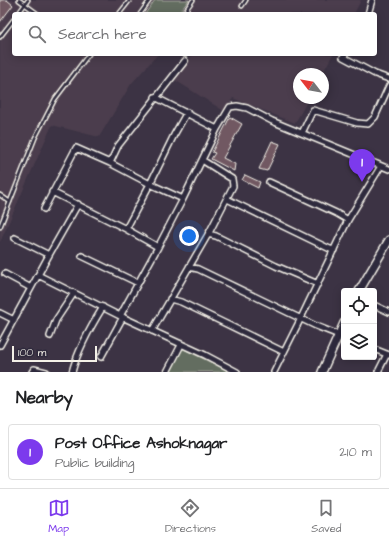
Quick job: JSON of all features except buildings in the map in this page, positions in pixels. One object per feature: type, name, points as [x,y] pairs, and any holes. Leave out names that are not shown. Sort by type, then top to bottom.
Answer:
[{"type":"street","points":[[369,12],[372,0]]},
{"type":"street","points":[[344,56],[343,57],[375,74],[389,79]]},
{"type":"street","points":[[110,163],[118,146],[155,97],[185,61]]},
{"type":"street","points":[[302,133],[313,110],[357,123],[368,124],[375,117],[389,86]]},
{"type":"street","points":[[155,97],[217,129]]},
{"type":"street","points":[[101,357],[138,283],[183,199],[217,129],[230,108],[237,106],[247,108],[272,121],[389,169]]},
{"type":"street","points":[[126,229],[186,112]]},
{"type":"street","points":[[44,209],[76,148],[183,199]]},
{"type":"street","points":[[152,331],[208,234],[233,186],[232,179],[202,160]]},
{"type":"street","points":[[274,372],[348,220],[381,166]]},
{"type":"street","points":[[269,182],[348,220]]},
{"type":"street","points":[[52,192],[78,204],[158,247]]},
{"type":"street","points":[[227,199],[334,250]]},
{"type":"street","points":[[0,345],[78,204]]},
{"type":"street","points":[[208,234],[216,236],[276,266],[318,284]]},
{"type":"street","points":[[15,238],[49,255]]},
{"type":"street","points":[[361,288],[389,240]]},
{"type":"street","points":[[82,256],[138,283]]},
{"type":"street","points":[[188,267],[198,269],[316,326],[341,336]]},
{"type":"street","points":[[5,274],[31,288]]},
{"type":"street","points":[[38,276],[237,372]]},
{"type":"street","points":[[50,336],[56,320],[74,293]]},
{"type":"street","points":[[170,299],[181,302],[284,352]]},
{"type":"street","points":[[377,306],[389,312]]},
{"type":"street","points":[[72,372],[80,348],[103,307]]},
{"type":"street","points":[[0,313],[14,320]]},
{"type":"street","points":[[322,372],[341,338]]},
{"type":"street","points":[[167,372],[181,345]]},
{"type":"street","points":[[377,350],[388,354],[378,372]]},
{"type":"street","points":[[32,372],[34,369],[46,372]]},
{"type":"lane","points":[[19,0],[35,12]]},
{"type":"lane","points":[[19,12],[28,0]]},
{"type":"lane","points":[[121,12],[130,0]]},
{"type":"lane","points":[[141,12],[150,0]]},
{"type":"lane","points":[[184,12],[193,0]]},
{"type":"lane","points":[[242,6],[246,0]]},
{"type":"lane","points":[[0,37],[12,22]]},
{"type":"lane","points":[[0,227],[35,138],[55,99],[87,56]]},
{"type":"lane","points":[[0,195],[10,202]]},
{"type":"shaded area","points":[[0,0],[361,0],[355,12],[12,12],[12,56],[156,56],[131,84],[99,137],[52,125],[0,242]]},
{"type":"shaded area","points":[[192,56],[332,56],[325,68],[293,68],[293,104],[306,104],[295,123],[233,98],[224,111],[175,80]]},
{"type":"green space","points":[[155,0],[189,0],[180,12],[146,12]]},
{"type":"green space","points":[[182,348],[230,372],[170,372]]},
{"type":"place","name":"Post Office Ashoknagar","points":[[362,182]]}]
